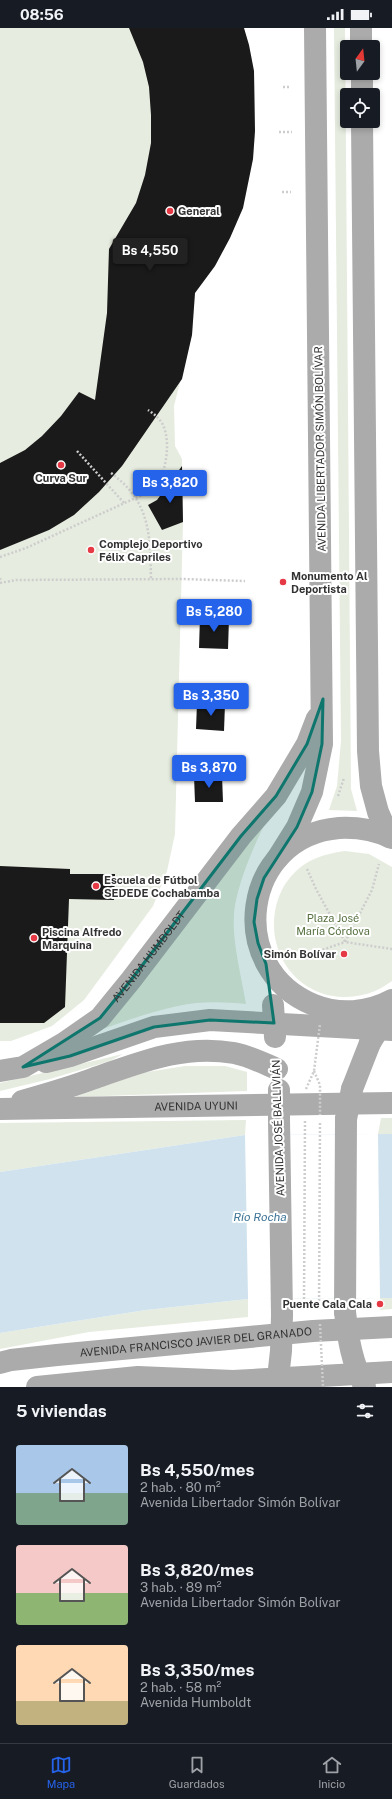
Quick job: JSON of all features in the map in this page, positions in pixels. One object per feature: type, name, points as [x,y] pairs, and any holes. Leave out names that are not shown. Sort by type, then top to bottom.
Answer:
[{"type":"main road","name":"AVENIDA LIBERTADOR SIMÓN BOLÍVAR","points":[[277,859],[297,827],[312,792],[322,744],[323,699],[315,28]]},
{"type":"main road","points":[[361,28],[362,40]]},
{"type":"main road","points":[[362,128],[368,751],[371,786],[378,812],[390,838]]},
{"type":"main road","name":"AVENIDA HUMBOLDT","points":[[0,1071],[23,1067],[64,1043],[100,1018],[131,980],[241,836],[276,796],[307,744],[323,699]]},
{"type":"main road","points":[[390,838],[371,830],[358,828],[326,829],[308,836],[291,846],[277,859],[264,878],[257,899],[254,922],[258,944],[266,964],[281,984],[301,1000],[324,1009],[353,1012],[380,1006],[391,1012]]},
{"type":"main road","name":"AVENIDA JOSÉ BALLIVIÁN","points":[[266,964],[273,1005],[279,1127],[282,1351],[277,1387]]},
{"type":"main road","points":[[23,1067],[70,1056],[154,1027],[210,1020],[391,1012]]},
{"type":"main road","points":[[366,1387],[359,1376],[348,1339],[345,1305],[346,1126],[352,1088],[370,1043],[391,1012]]},
{"type":"main road","points":[[0,1108],[68,1088],[169,1053],[191,1051],[234,1053],[249,1057],[277,1069]]},
{"type":"main road","name":"AVENIDA UYUNI","points":[[0,1108],[392,1103]]},
{"type":"main road","name":"AVENIDA FRANCISCO JAVIER DEL GRANADO","points":[[0,1363],[11,1360],[57,1355],[283,1334],[392,1327]]},
{"type":"main road","points":[[36,1387],[138,1377],[223,1384],[392,1372]]},
{"type":"path","points":[[0,557],[26,548],[125,504],[152,490],[160,483],[164,471],[166,434],[162,424],[156,416],[148,410]]},
{"type":"path","points":[[77,451],[125,504]]},
{"type":"path","points":[[111,473],[129,490],[142,509],[150,538],[151,579]]},
{"type":"path","points":[[0,578],[1,583],[16,580],[151,579],[245,581]]},
{"type":"path","points":[[345,942],[372,890],[379,864]]},
{"type":"path","points":[[307,869],[316,890],[345,942]]},
{"type":"path","points":[[286,955],[319,951],[345,942],[392,949]]},
{"type":"path","points":[[306,1094],[306,1086],[314,1070],[320,1024]]},
{"type":"path","points":[[314,1070],[320,1085],[319,1294],[324,1387]]},
{"type":"path","points":[[304,1310],[305,1117]]},
{"type":"highlighted area","points":[[323,699],[322,744],[312,792],[297,827],[264,878],[257,899],[254,922],[258,943],[266,964],[274,1023],[210,1020],[154,1027],[70,1056],[23,1067],[100,1018],[131,980],[241,836],[276,796],[307,744]]},
{"type":"green space","name":"Complejo Deportivo Félix Capriles","points":[[0,28],[244,28],[254,71],[255,131],[253,159],[243,208],[195,293],[192,335],[174,406],[175,446],[182,459],[183,522],[175,834],[167,871],[153,906],[84,1000],[52,1026],[11,1041],[0,1041]]},
{"type":"green space","points":[[334,28],[345,28],[345,40],[340,40],[340,80],[345,80],[345,88],[340,88],[340,128],[346,128],[351,789],[357,811],[329,810],[337,786],[341,741]]},
{"type":"green space","points":[[265,824],[250,856],[235,906],[234,937],[246,1004],[212,1002],[186,1004],[128,1020],[98,1031],[197,904]]},
{"type":"green space","name":"Plaza José María Córdova","points":[[345,851],[369,854],[392,867],[392,981],[369,993],[344,997],[324,994],[307,986],[293,974],[282,959],[276,942],[274,923],[276,905],[284,886],[293,874],[302,866],[314,859]]},
{"type":"green space","points":[[123,1054],[110,1061],[50,1079],[0,1091],[0,1083]]},
{"type":"green space","points":[[185,1066],[225,1066],[247,1072],[247,1091],[75,1097],[141,1073]]},
{"type":"green space","points":[[381,1118],[392,1118],[392,1134],[378,1134]]},
{"type":"green space","points":[[246,1120],[245,1135],[0,1172],[0,1123]]},
{"type":"green space","points":[[380,1298],[392,1298],[392,1309],[380,1310]]},
{"type":"green space","points":[[248,1299],[248,1317],[89,1332],[0,1349],[0,1333],[146,1310]]},
{"type":"water","name":"Río Rocha","points":[[392,1134],[392,1298],[248,1299],[146,1310],[0,1333],[0,1172],[245,1135]]},
{"type":"pier","name":"Puente Cala Cala","points":[[378,1134],[380,1298],[248,1299],[245,1135]]},
{"type":"building","points":[[129,28],[244,28],[254,71],[255,131],[253,159],[243,208],[230,238],[215,266],[195,293],[192,335],[182,379],[122,466],[99,492],[74,515],[49,530],[0,550],[0,463],[25,450],[42,436],[61,416],[79,392],[95,400],[107,313],[109,249],[136,203],[145,175],[151,143],[149,87],[143,62]]},
{"type":"building","points":[[182,466],[183,522],[162,530],[148,505],[157,500]]},
{"type":"building","points":[[200,617],[229,618],[228,649],[199,648]]},
{"type":"building","points":[[197,703],[225,704],[224,731],[196,729]]},
{"type":"building","points":[[222,775],[223,802],[195,802],[194,776]]},
{"type":"building","name":"Piscina Alfredo Marquina","points":[[0,866],[70,869],[70,874],[115,874],[114,900],[69,899],[65,1007],[44,1023],[0,1023]]},
{"type":"place","name":"General","points":[[170,211]]},
{"type":"place","name":"Curva Sur","points":[[61,465]]},
{"type":"place","name":"Complejo Deportivo Félix Capriles","points":[[91,550]]},
{"type":"place","name":"Monumento Al Deportista","points":[[283,582]]},
{"type":"place","name":"Escuela de Fútbol SEDEDE Cochabamba","points":[[96,886]]},
{"type":"place","name":"Piscina Alfredo Marquina","points":[[34,938]]},
{"type":"place","name":"Simón Bolívar","points":[[344,954]]},
{"type":"place","name":"Puente Cala Cala","points":[[380,1304]]}]
